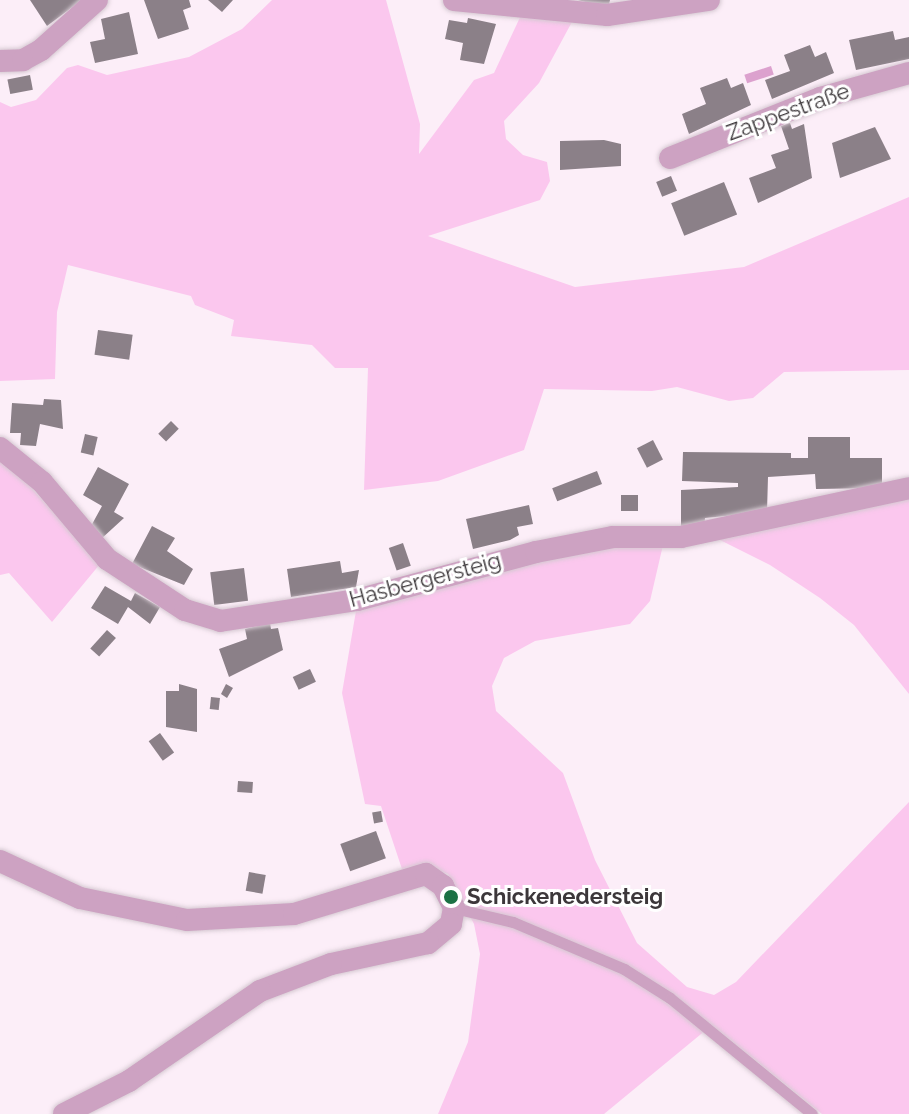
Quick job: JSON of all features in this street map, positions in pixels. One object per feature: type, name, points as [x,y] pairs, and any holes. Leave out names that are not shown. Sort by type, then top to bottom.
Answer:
[{"type":"street","points":[[0,61],[23,60],[41,50],[97,0]]},
{"type":"street","points":[[454,0],[607,15],[709,0]]},
{"type":"street","name":"Zappestraße","points":[[670,158],[820,98],[909,73]]},
{"type":"street","name":"Hasbergersteig","points":[[0,448],[42,482],[117,567],[185,610],[220,621],[357,600],[427,577],[582,543],[624,536],[681,537],[909,488]]},
{"type":"street","points":[[0,861],[92,902],[187,920],[294,914],[426,874],[443,886],[454,908],[451,924],[428,943],[331,964],[260,991],[129,1081],[64,1114]]},
{"type":"lane","points":[[454,908],[513,922],[624,969],[670,998],[812,1114]]},
{"type":"shaded area","points":[[272,0],[386,0],[420,124],[419,154],[474,80],[494,73],[523,11],[573,20],[539,83],[504,121],[506,139],[523,155],[547,162],[550,181],[540,200],[428,236],[575,287],[744,267],[909,197],[909,370],[784,372],[753,398],[729,401],[677,387],[652,391],[544,389],[524,450],[438,481],[364,490],[368,368],[335,368],[312,345],[231,336],[234,320],[195,305],[191,296],[68,265],[57,312],[55,379],[0,381],[0,102],[11,107],[36,100],[67,68],[78,65],[107,75],[189,57],[242,29]]},
{"type":"shaded area","points":[[771,66],[774,75],[747,83],[744,75]]},
{"type":"shaded area","points":[[0,453],[100,564],[52,622],[9,573],[0,575]]},
{"type":"shaded area","points":[[909,496],[909,694],[854,625],[770,565],[712,536]]},
{"type":"shaded area","points":[[613,543],[663,545],[650,601],[630,624],[535,641],[504,658],[492,686],[496,711],[563,773],[595,860],[637,943],[687,987],[714,995],[736,982],[909,802],[909,1114],[822,1114],[712,1025],[604,1114],[438,1114],[468,1042],[480,954],[474,924],[448,874],[425,865],[402,869],[381,806],[365,804],[342,693],[357,605]]},
{"type":"building","points":[[30,0],[82,0],[47,26]]},
{"type":"building","points":[[144,0],[189,0],[191,7],[183,10],[189,29],[158,39]]},
{"type":"building","points":[[208,0],[233,0],[222,12]]},
{"type":"building","points":[[578,0],[610,0],[608,8]]},
{"type":"building","points":[[129,12],[138,54],[95,63],[90,42],[105,39],[101,19]]},
{"type":"building","points":[[468,18],[496,24],[484,64],[460,60],[463,43],[445,39],[449,20],[467,23]]},
{"type":"building","points":[[893,31],[895,40],[909,37],[909,59],[856,70],[849,40]]},
{"type":"building","points":[[810,45],[815,57],[826,52],[834,73],[772,99],[765,80],[790,71],[784,55]]},
{"type":"building","points":[[30,75],[33,90],[10,94],[7,79]]},
{"type":"building","points":[[727,78],[731,88],[743,83],[751,105],[689,134],[682,114],[706,104],[700,88]]},
{"type":"building","points":[[790,123],[792,129],[804,124],[812,178],[758,203],[749,178],[776,168],[771,155],[789,149],[781,126]]},
{"type":"building","points":[[875,127],[891,159],[840,178],[832,143]]},
{"type":"building","points":[[604,140],[621,144],[621,166],[560,170],[560,141]]},
{"type":"building","points":[[671,176],[677,191],[662,197],[656,182]]},
{"type":"building","points":[[724,182],[737,214],[684,236],[671,203]]},
{"type":"building","points":[[98,330],[133,335],[129,360],[95,355]]},
{"type":"building","points":[[44,399],[61,400],[63,429],[40,424],[36,446],[20,445],[21,433],[10,433],[12,403],[43,405]]},
{"type":"building","points":[[171,421],[179,429],[166,442],[158,434]]},
{"type":"building","points":[[85,434],[98,437],[93,455],[81,453]]},
{"type":"building","points":[[808,437],[850,437],[850,458],[882,458],[882,488],[816,489],[815,474],[768,477],[767,512],[705,518],[704,528],[681,527],[681,490],[738,487],[738,483],[682,481],[683,452],[791,453],[791,458],[808,458]]},
{"type":"building","points":[[653,440],[663,460],[647,468],[637,448]]},
{"type":"building","points":[[98,467],[129,484],[114,512],[124,518],[101,539],[90,528],[102,506],[83,495]]},
{"type":"building","points":[[597,471],[602,484],[557,501],[552,488]]},
{"type":"building","points":[[621,495],[638,495],[638,511],[621,511]]},
{"type":"building","points":[[529,505],[533,524],[517,527],[519,535],[473,549],[466,519]]},
{"type":"building","points":[[152,526],[175,538],[167,551],[193,569],[184,585],[132,564]]},
{"type":"building","points":[[403,543],[411,566],[397,571],[389,548]]},
{"type":"building","points":[[340,561],[342,573],[359,570],[356,587],[291,597],[287,569]]},
{"type":"building","points":[[244,568],[248,601],[214,605],[210,572]]},
{"type":"building","points":[[105,586],[131,601],[135,593],[160,607],[150,624],[128,607],[118,624],[91,608]]},
{"type":"building","points":[[270,623],[271,629],[278,628],[283,650],[229,677],[219,649],[247,639],[245,629]]},
{"type":"building","points":[[107,630],[116,638],[99,657],[90,649]]},
{"type":"building","points":[[310,669],[316,682],[299,690],[293,677]]},
{"type":"building","points":[[179,684],[197,689],[197,732],[166,727],[166,691],[179,691]]},
{"type":"building","points":[[226,684],[233,688],[227,698],[221,694]]},
{"type":"building","points":[[211,697],[220,698],[219,710],[210,709]]},
{"type":"building","points":[[160,733],[174,752],[163,761],[149,741]]},
{"type":"building","points":[[238,781],[253,782],[252,793],[237,792]]},
{"type":"building","points":[[381,811],[383,822],[374,823],[372,813]]},
{"type":"building","points":[[376,831],[386,858],[350,871],[340,844]]},
{"type":"building","points":[[249,872],[266,875],[262,894],[246,891]]},
{"type":"place","name":"Schickenedersteig","points":[[451,897]]}]
